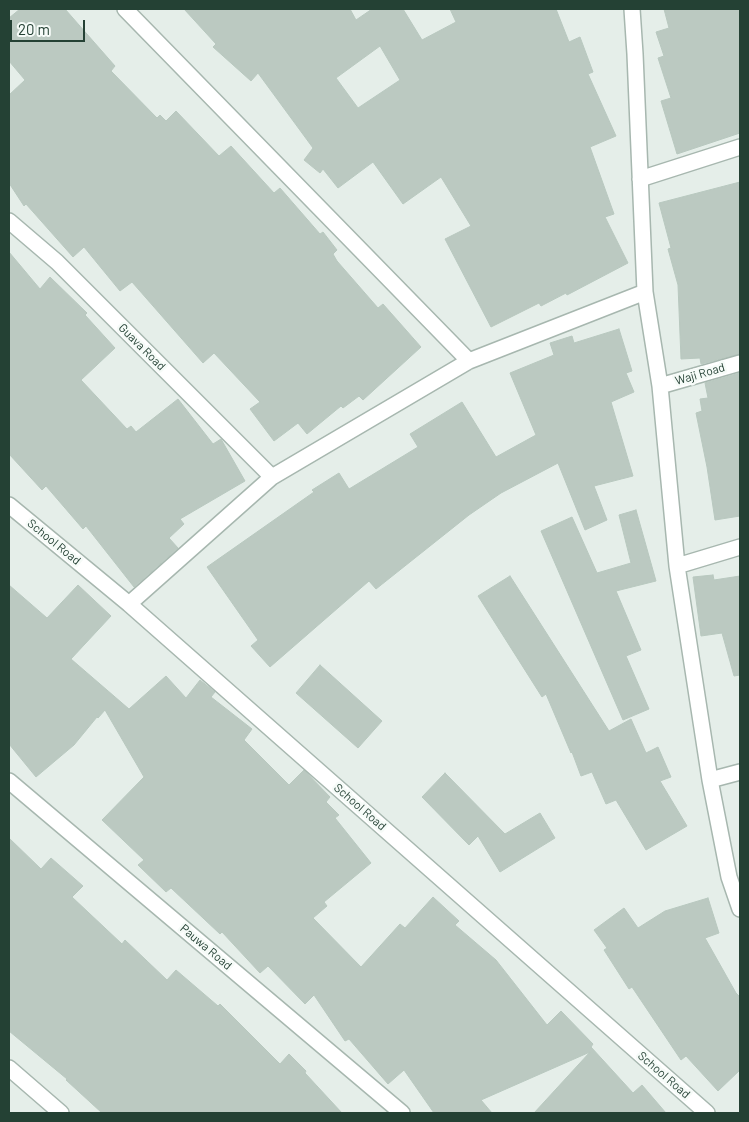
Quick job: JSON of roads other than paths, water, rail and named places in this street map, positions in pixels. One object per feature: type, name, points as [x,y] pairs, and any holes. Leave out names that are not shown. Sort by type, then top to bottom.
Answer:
[{"type":"street","points":[[632,9],[645,292],[660,386],[677,566],[710,780],[729,877],[740,910]]},
{"type":"street","points":[[133,11],[469,360]]},
{"type":"street","points":[[640,179],[740,147]]},
{"type":"street","name":"Guava Road","points":[[9,221],[57,262],[272,477]]},
{"type":"street","points":[[129,604],[272,477],[469,360],[645,292]]},
{"type":"street","name":"Waji Road","points":[[660,386],[740,362]]},
{"type":"street","name":"School Road","points":[[9,505],[129,604],[707,1113]]},
{"type":"street","points":[[677,566],[740,547]]},
{"type":"street","points":[[710,780],[740,772]]},
{"type":"street","name":"Pauwa Road","points":[[9,782],[402,1113]]},
{"type":"street","points":[[9,1068],[61,1113]]}]
